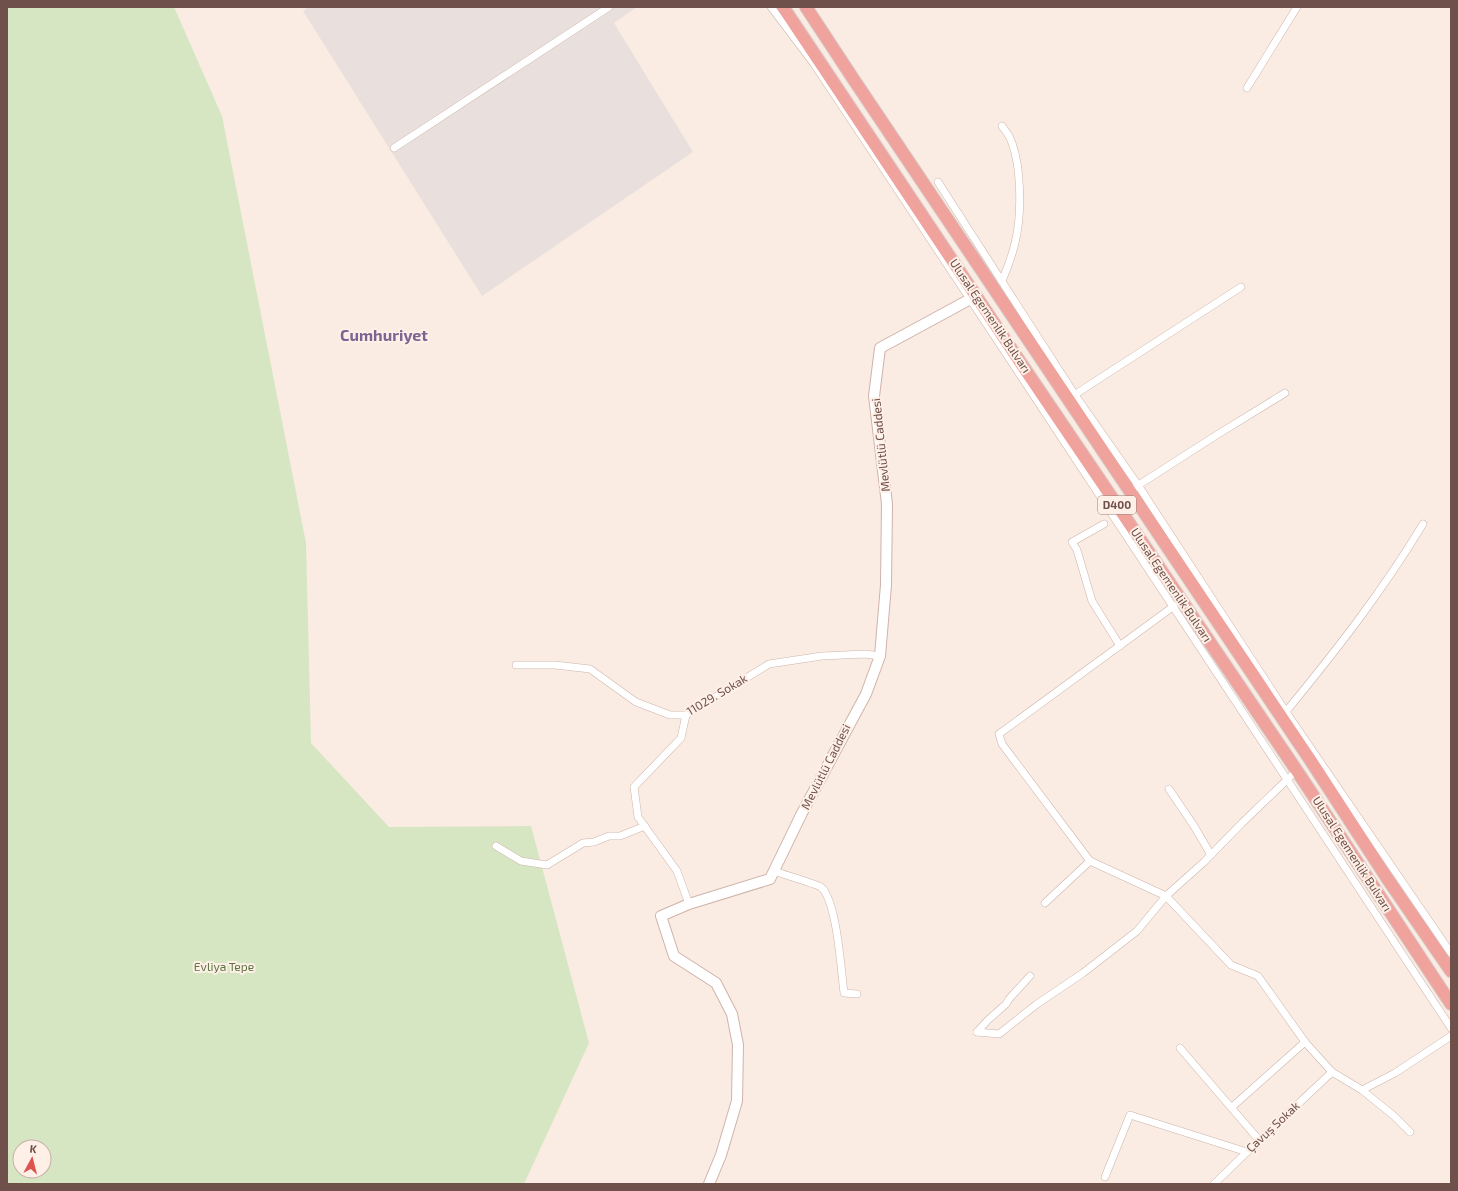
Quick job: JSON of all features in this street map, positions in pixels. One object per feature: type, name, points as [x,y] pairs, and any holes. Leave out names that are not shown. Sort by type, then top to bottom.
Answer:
[{"type":"highway","name":"Ulusal Egemenlik Bulvarı","points":[[783,7],[825,75],[973,297],[1297,771],[1451,1004]]},
{"type":"highway","name":"Ulusal Egemenlik Bulvarı","points":[[806,7],[878,116],[1134,488],[1284,714],[1311,761],[1387,878],[1451,971]]},
{"type":"highway","points":[[1297,771],[1311,761]]},
{"type":"street","points":[[394,148],[609,7]]},
{"type":"street","points":[[771,7],[825,75]]},
{"type":"street","points":[[1246,88],[1297,7]]},
{"type":"street","points":[[1002,126],[1009,136],[1016,157],[1019,180],[1018,225],[1015,244],[1002,282]]},
{"type":"street","points":[[938,182],[1002,282],[1072,397],[1241,287]]},
{"type":"street","points":[[973,297],[1451,1028]]},
{"type":"street","name":"Mevlütlü Caddesi","points":[[709,1184],[721,1155],[737,1102],[738,1045],[732,1014],[716,983],[674,956],[661,916],[689,904],[770,879],[806,806],[866,694],[880,656],[886,585],[887,504],[874,396],[880,348],[973,297]]},
{"type":"street","points":[[1134,488],[1285,393]]},
{"type":"street","points":[[1104,524],[1072,542],[1077,550],[1092,600],[1120,646]]},
{"type":"street","points":[[1423,524],[1399,563],[1374,599],[1332,656],[1284,714],[1451,954]]},
{"type":"street","points":[[1174,606],[999,734],[1002,744],[1090,861],[1166,896],[1231,965],[1258,976],[1305,1042],[1332,1072],[1362,1090],[1410,1132]]},
{"type":"street","name":"11029. Sokak","points":[[516,665],[555,665],[590,669],[636,702],[670,715],[686,715],[768,664],[822,656],[864,654],[880,656]]},
{"type":"street","points":[[686,715],[681,738],[634,787],[638,817],[677,871],[689,904]]},
{"type":"street","points":[[1030,976],[1006,1004],[977,1032],[998,1034],[1083,973],[1137,931],[1166,896],[1297,771]]},
{"type":"street","points":[[1169,789],[1194,826],[1210,855]]},
{"type":"street","points":[[496,846],[521,861],[547,865],[583,842],[594,842],[609,836],[620,836],[645,826]]},
{"type":"street","points":[[1045,903],[1090,861]]},
{"type":"street","points":[[774,871],[820,887],[829,901],[836,927],[844,992],[857,994]]},
{"type":"street","points":[[1362,1090],[1395,1073],[1451,1036]]},
{"type":"street","points":[[1232,1107],[1305,1042]]},
{"type":"street","points":[[1180,1048],[1259,1140]]},
{"type":"street","name":"Çavuş Sokak","points":[[1214,1184],[1332,1072]]},
{"type":"street","points":[[1105,1177],[1130,1115],[1247,1152]]},
{"type":"shaded area","points":[[308,7],[637,7],[614,23],[693,152],[482,296],[303,11]]},
{"type":"green space","name":"Evliya Tepe","points":[[7,7],[174,7],[222,116],[306,543],[311,743],[389,827],[531,826],[589,1043],[524,1184],[7,1184]]},
{"type":"district","name":"Cumhuriyet","points":[[384,335]]}]
